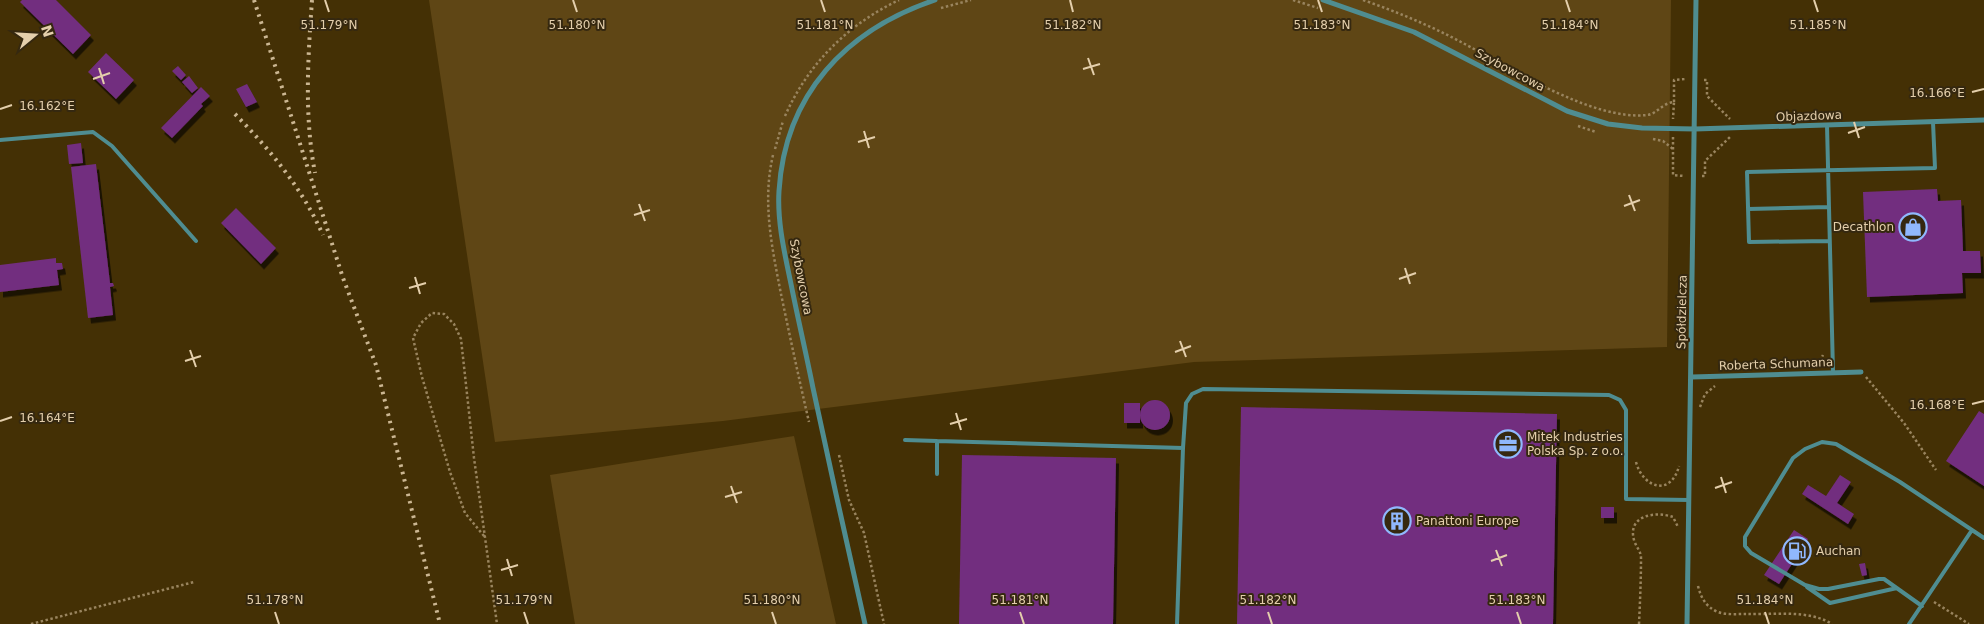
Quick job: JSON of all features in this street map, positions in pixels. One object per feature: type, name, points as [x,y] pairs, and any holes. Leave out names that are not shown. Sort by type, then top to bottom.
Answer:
[{"type":"street","name":"Szybowcowa","points":[[864,624],[785,258],[778,192],[788,136],[797,115],[827,69],[866,32],[911,8],[936,0]]},
{"type":"street","name":"Szybowcowa","points":[[1324,0],[1414,32],[1567,111],[1587,118],[1624,126],[1695,129]]},
{"type":"street","name":"Spółdzielcza","points":[[1688,624],[1696,0]]},
{"type":"street","name":"Objazdowa","points":[[1695,129],[1984,120]]},
{"type":"street","name":"Roberta Schumana","points":[[1692,377],[1861,372]]},
{"type":"lane","points":[[1829,240],[1749,242],[1747,172],[1934,168],[1933,122]]},
{"type":"lane","points":[[1827,125],[1833,372]]},
{"type":"lane","points":[[0,140],[93,132],[112,146],[196,241]]},
{"type":"lane","points":[[1748,209],[1828,207]]},
{"type":"lane","points":[[1178,624],[1186,404],[1192,394],[1203,389],[1609,395],[1620,400],[1626,410],[1628,427],[1626,499],[1689,500]]},
{"type":"lane","points":[[905,440],[1183,448]]},
{"type":"lane","points":[[937,474],[938,441]]},
{"type":"lane","points":[[1897,588],[1830,603],[1751,553],[1745,546],[1745,537],[1793,458],[1805,449],[1822,442],[1836,444],[1900,482],[1984,538]]},
{"type":"lane","points":[[1909,624],[1972,530]]},
{"type":"lane","points":[[1805,586],[1828,589],[1879,579],[1897,588],[1922,606]]},
{"type":"path","points":[[811,431],[793,356],[774,261],[767,212],[769,172],[780,128],[796,93],[807,76],[831,47],[848,32],[866,18],[899,0]]},
{"type":"path","points":[[934,10],[971,0]]},
{"type":"path","points":[[1363,0],[1420,22],[1547,88],[1589,106],[1626,114],[1648,115],[1668,103],[1674,102],[1673,175],[1684,176],[1684,170]]},
{"type":"path","points":[[1686,79],[1686,87]]},
{"type":"path","points":[[1694,176],[1705,176],[1705,161]]},
{"type":"path","points":[[484,536],[465,513],[450,472],[413,338],[421,323],[432,313],[444,314],[454,324],[461,340],[484,536],[497,624]]},
{"type":"path","points":[[1807,364],[1817,363],[1821,359],[1824,349],[1833,348]]},
{"type":"path","points":[[1861,372],[1904,423],[1936,470]]},
{"type":"path","points":[[1700,407],[1709,389],[1722,386]]},
{"type":"path","points":[[838,452],[849,500],[864,533],[884,624]]},
{"type":"path","points":[[1635,458],[1639,472],[1644,479],[1649,483],[1662,486],[1676,476],[1680,459]]},
{"type":"path","points":[[1640,624],[1641,555],[1634,540],[1635,526],[1646,515],[1666,515],[1673,517],[1679,533]]},
{"type":"path","points":[[1689,573],[1698,574],[1698,586],[1703,601],[1709,608],[1717,612],[1724,614],[1801,615],[1832,624]]},
{"type":"path","points":[[31,624],[194,582]]},
{"type":"path","points":[[1928,609],[1933,601],[1969,624]]},
{"type":"shaded area","points":[[429,0],[1671,0],[1667,347],[1194,362],[723,421],[495,442]]},
{"type":"shaded area","points":[[794,436],[836,624],[575,624],[550,475]]},
{"type":"building","points":[[22,0],[56,0],[91,35],[73,54],[20,2]]},
{"type":"building","points":[[106,53],[134,80],[116,99],[88,72]]},
{"type":"building","points":[[178,66],[186,75],[181,80],[172,71]]},
{"type":"building","points":[[189,76],[198,88],[192,93],[182,82]]},
{"type":"building","points":[[247,84],[257,102],[246,107],[236,89]]},
{"type":"building","points":[[201,87],[210,96],[201,104],[203,106],[172,138],[161,128]]},
{"type":"building","points":[[81,143],[83,163],[69,164],[67,145]]},
{"type":"building","points":[[96,164],[110,283],[113,283],[114,286],[110,287],[113,315],[88,318],[71,167]]},
{"type":"building","name":"Decathlon","points":[[1937,189],[1938,201],[1961,200],[1963,251],[1980,251],[1981,273],[1962,273],[1963,293],[1867,297],[1863,192]]},
{"type":"building","points":[[236,208],[276,248],[261,264],[221,223]]},
{"type":"building","points":[[56,258],[56,263],[62,263],[63,269],[57,270],[59,285],[0,292],[0,265]]},
{"type":"building","points":[[1155,400],[1161,401],[1169,409],[1169,421],[1161,429],[1155,430],[1149,429],[1141,421],[1140,415],[1141,409],[1149,401]]},
{"type":"building","points":[[1124,403],[1140,403],[1140,423],[1124,423]]},
{"type":"building","name":"Panattoni Europe","points":[[1241,407],[1557,414],[1553,624],[1237,624]]},
{"type":"building","points":[[1979,411],[1984,414],[1984,486],[1946,461]]},
{"type":"building","points":[[962,455],[1116,458],[1113,624],[959,624]]},
{"type":"building","points":[[1840,475],[1851,482],[1837,503],[1854,514],[1848,524],[1802,494],[1808,485],[1826,496]]},
{"type":"building","points":[[1601,507],[1614,507],[1614,518],[1601,518]]},
{"type":"building","points":[[1794,530],[1808,539],[1779,584],[1764,575]]},
{"type":"building","points":[[1865,563],[1867,575],[1862,576],[1859,564]]},
{"type":"railway","points":[[254,0],[343,278],[376,365],[440,624]]},
{"type":"railway","points":[[312,0],[308,65],[308,108],[315,173]]},
{"type":"railway","points":[[235,114],[285,171],[305,201],[323,235]]},
{"type":"place","name":"Decathlon","points":[[1913,227]]},
{"type":"place","name":"Mitek Industries Polska Sp. z o.o.","points":[[1508,444]]},
{"type":"place","name":"Panattoni Europe","points":[[1397,521]]},
{"type":"place","name":"Auchan","points":[[1797,551]]}]
